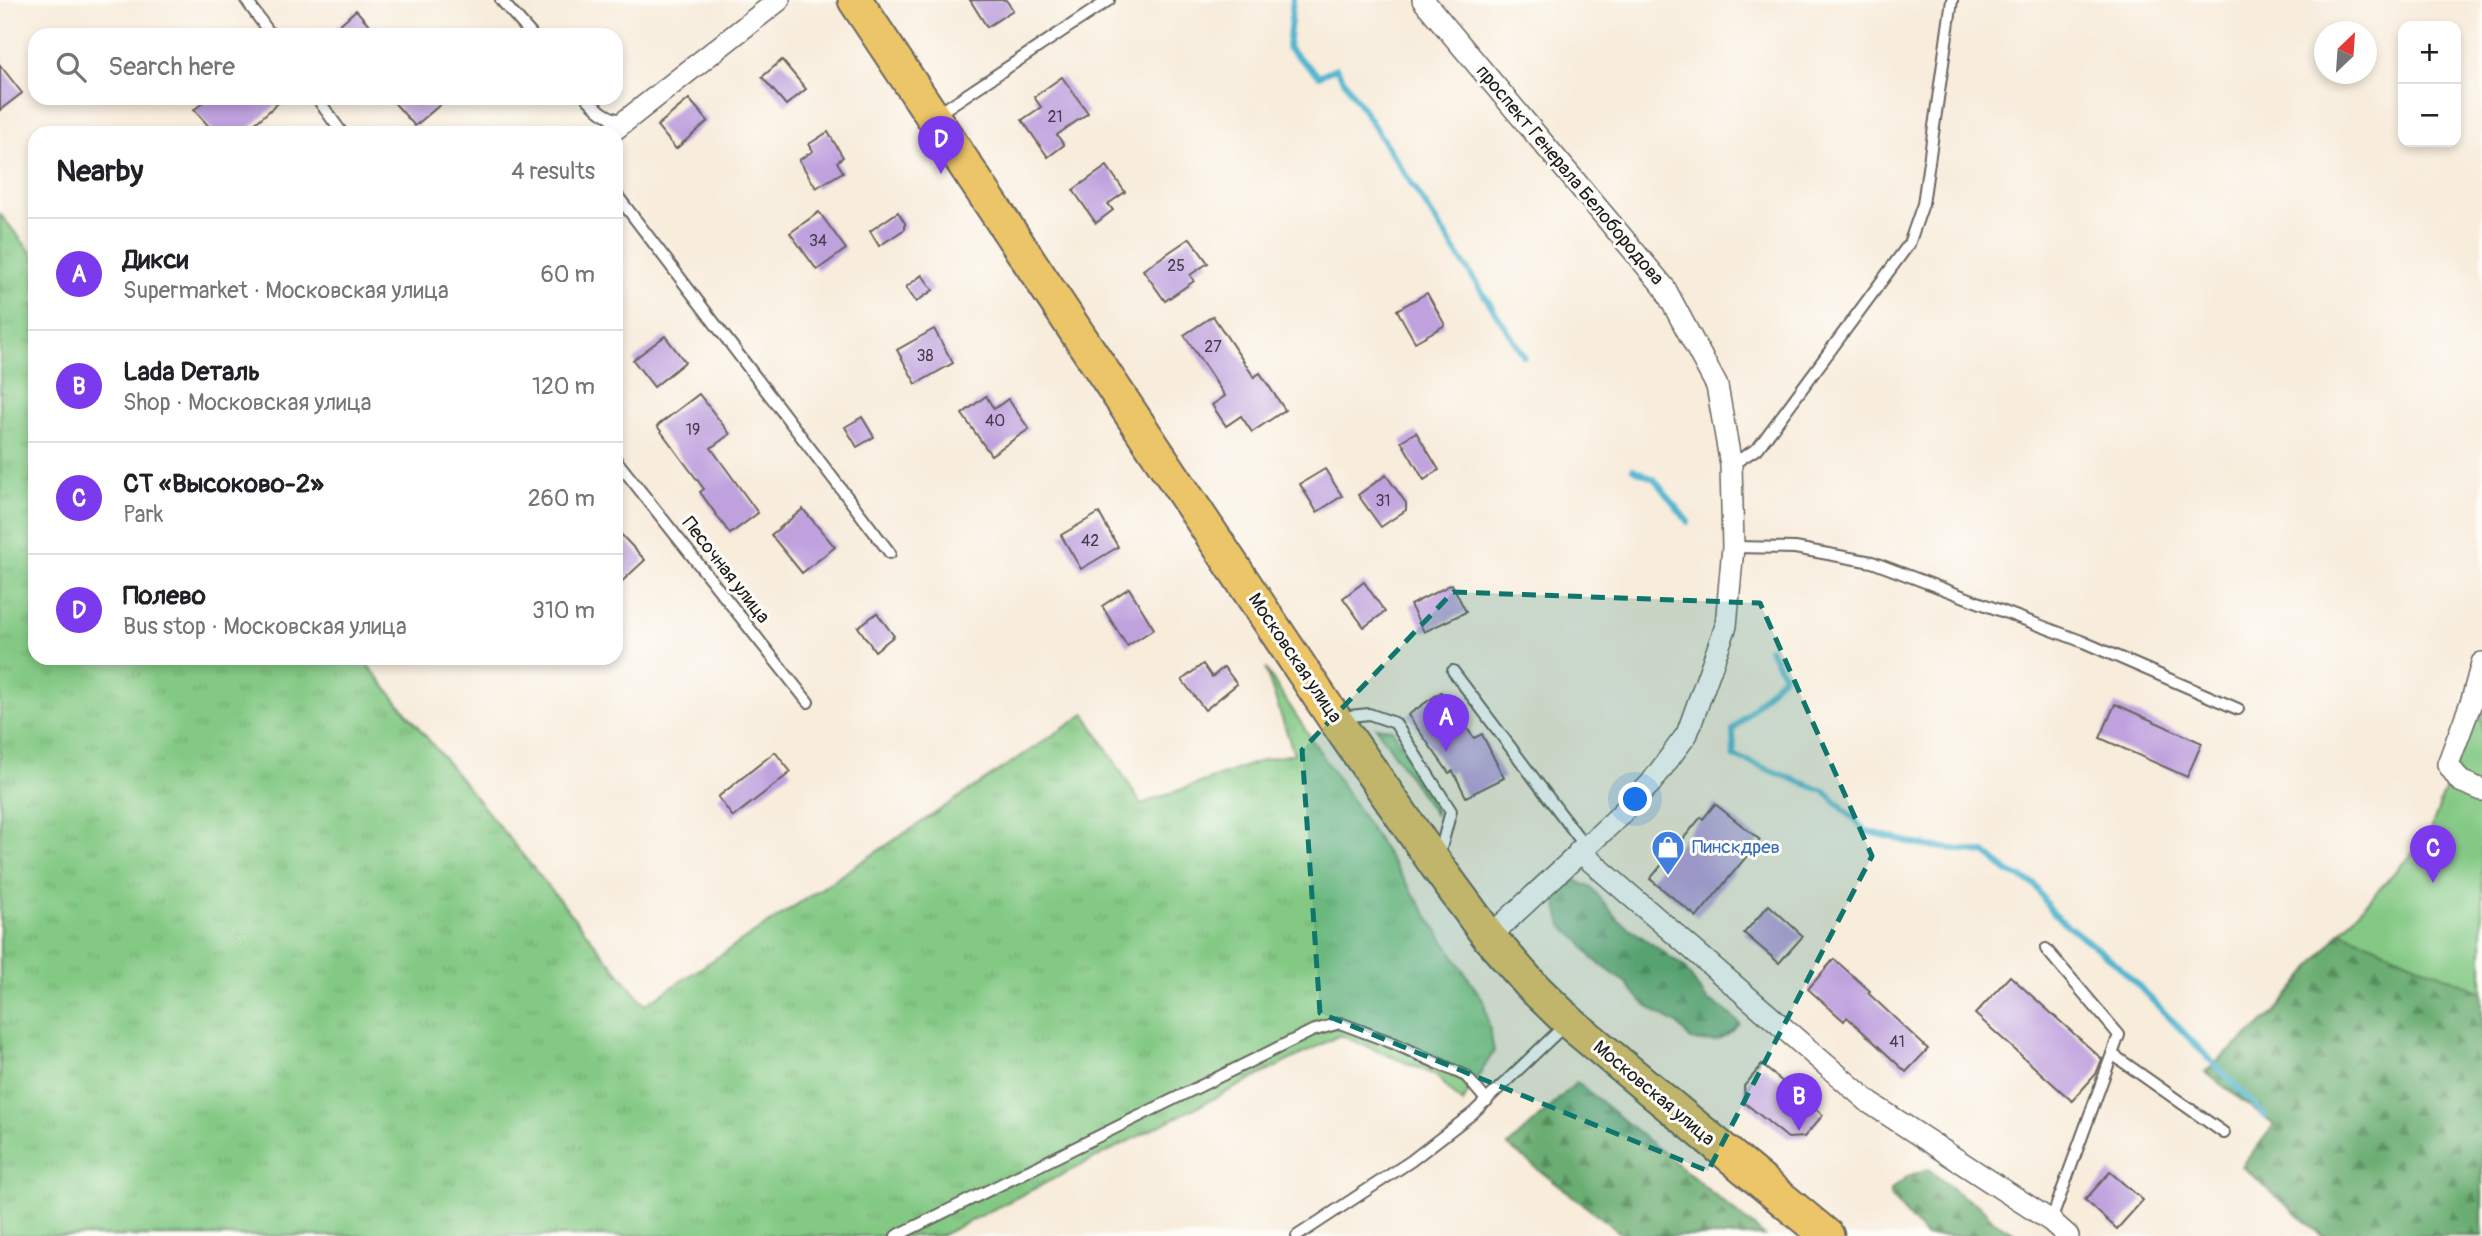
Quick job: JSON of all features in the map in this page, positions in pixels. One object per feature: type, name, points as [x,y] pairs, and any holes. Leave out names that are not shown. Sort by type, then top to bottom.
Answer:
[{"type":"main road","name":"Московская улица","points":[[855,0],[1334,718],[1489,937],[1531,985],[1569,1021],[1827,1236]]},
{"type":"street","points":[[618,126],[779,0]]},
{"type":"street","name":"проспект Генерала Белобородова","points":[[1423,0],[1664,287],[1717,386],[1731,465],[1732,547],[1726,626],[1687,734],[1651,783],[1489,937]]},
{"type":"street","points":[[2482,663],[2472,700],[2448,764],[2460,781],[2482,790]]},
{"type":"street","points":[[1582,848],[1870,1102],[2051,1221],[2068,1236]]},
{"type":"lane","points":[[246,0],[266,28]]},
{"type":"lane","points":[[501,0],[526,28]]},
{"type":"lane","points":[[934,116],[1109,0]]},
{"type":"lane","points":[[1731,465],[1758,448],[1909,244],[1923,204],[1952,0]]},
{"type":"lane","points":[[322,105],[337,126]]},
{"type":"lane","points":[[593,105],[616,126]]},
{"type":"lane","points":[[623,203],[890,553]]},
{"type":"lane","name":"Песочная улица","points":[[623,469],[808,702]]},
{"type":"lane","points":[[1732,547],[1795,548],[1872,562],[2081,640],[2238,709]]},
{"type":"lane","points":[[1453,671],[1582,848]]},
{"type":"lane","points":[[1334,718],[1368,714],[1395,723],[1451,811],[1437,866]]},
{"type":"lane","points":[[2046,949],[2119,1035],[2051,1221]]},
{"type":"lane","points":[[1297,1236],[1411,1161],[1487,1101],[1569,1021]]},
{"type":"lane","points":[[896,1236],[1312,1031],[1340,1023],[1393,1043],[1466,1076],[1487,1101]]},
{"type":"lane","points":[[2112,1054],[2224,1133]]},
{"type":"highlighted area","points":[[1453,592],[1760,603],[1872,856],[1708,1171],[1320,1013],[1302,750]]},
{"type":"green space","points":[[0,214],[28,248],[28,665],[368,665],[645,1005],[1085,714],[1141,804],[1266,759],[1294,754],[1265,668],[1484,1002],[1494,1051],[1462,1103],[1435,1075],[1340,1035],[940,1236],[0,1236]]},
{"type":"green space","points":[[2482,687],[2482,992],[2341,931],[2429,835]]},
{"type":"green space","points":[[1376,727],[1392,729],[1435,801],[1435,815]]},
{"type":"green space","points":[[1573,879],[1592,888],[1618,920],[1683,966],[1707,1000],[1725,1010],[1740,1024],[1718,1040],[1691,1040],[1677,1024],[1641,1001],[1627,984],[1593,959],[1579,940],[1562,926],[1556,902],[1561,891]]},
{"type":"green space","points":[[2341,931],[2482,992],[2482,1236],[2322,1236],[2242,1166],[2274,1125],[2205,1072],[2273,1014]]},
{"type":"green space","points":[[1577,1082],[1765,1236],[1624,1236],[1508,1146]]},
{"type":"green space","points":[[1928,1169],[1962,1196],[1980,1206],[1994,1221],[2015,1233],[2012,1236],[1925,1236],[1891,1197],[1891,1190],[1908,1176]]},
{"type":"building","points":[[970,0],[1006,0],[1013,10],[987,27]]},
{"type":"building","points":[[356,10],[372,28],[336,28]]},
{"type":"building","points":[[782,60],[806,89],[786,105],[762,77]]},
{"type":"building","points":[[0,65],[22,93],[0,110]]},
{"type":"building","points":[[1062,77],[1088,113],[1057,135],[1064,145],[1048,157],[1022,120],[1041,107],[1034,97]]},
{"type":"building","points":[[689,99],[708,121],[676,149],[657,126]]},
{"type":"building","points":[[200,105],[276,105],[252,126],[209,126],[194,110]]},
{"type":"building","points":[[396,105],[440,105],[415,126]]},
{"type":"building","points":[[828,132],[843,157],[837,162],[843,172],[816,188],[799,160],[813,151],[809,144]]},
{"type":"building","points":[[1107,166],[1125,192],[1108,204],[1113,210],[1096,223],[1073,190]]},
{"type":"building","points":[[819,212],[846,249],[817,270],[790,233]]},
{"type":"building","points":[[898,212],[905,223],[905,229],[879,246],[870,231]]},
{"type":"building","points":[[1190,238],[1208,263],[1190,275],[1194,281],[1165,301],[1143,270]]},
{"type":"building","points":[[922,275],[933,290],[916,302],[906,287]]},
{"type":"building","points":[[1427,293],[1445,325],[1415,342],[1397,310]]},
{"type":"building","points":[[1213,316],[1254,377],[1260,373],[1285,410],[1252,432],[1241,416],[1226,426],[1212,405],[1225,396],[1184,335]]},
{"type":"building","points":[[934,329],[953,363],[916,384],[897,350]]},
{"type":"building","points":[[665,336],[685,362],[654,387],[633,360]]},
{"type":"building","points":[[699,394],[730,434],[711,448],[758,513],[730,534],[700,492],[704,489],[657,426]]},
{"type":"building","points":[[986,396],[994,409],[1008,399],[1029,429],[991,455],[962,414]]},
{"type":"building","points":[[862,417],[874,437],[857,447],[845,427]]},
{"type":"building","points":[[1416,432],[1439,470],[1424,480],[1401,441]]},
{"type":"building","points":[[1325,469],[1342,496],[1317,512],[1300,484]]},
{"type":"building","points":[[1386,475],[1406,503],[1406,510],[1381,527],[1358,495]]},
{"type":"building","points":[[803,509],[835,547],[802,573],[771,535]]},
{"type":"building","points":[[1099,513],[1118,547],[1081,569],[1061,535]]},
{"type":"building","points":[[623,536],[645,560],[623,580]]},
{"type":"building","points":[[1364,582],[1385,612],[1364,627],[1343,598]]},
{"type":"building","points":[[1452,584],[1466,612],[1424,632],[1410,605]]},
{"type":"building","points":[[1129,588],[1154,629],[1127,646],[1102,606]]},
{"type":"building","points":[[877,613],[894,636],[875,651],[858,627]]},
{"type":"building","points":[[1203,664],[1212,677],[1224,667],[1237,684],[1205,710],[1182,680]]},
{"type":"building","points":[[1441,692],[1474,738],[1482,734],[1504,778],[1466,797],[1453,771],[1449,773],[1408,715]]},
{"type":"building","points":[[2115,704],[2202,743],[2187,777],[2100,738]]},
{"type":"building","points":[[775,752],[791,772],[733,817],[718,797]]},
{"type":"building","points":[[1715,804],[1760,840],[1697,917],[1650,879]]},
{"type":"building","points":[[1769,905],[1803,936],[1779,963],[1744,933]]},
{"type":"building","points":[[1834,959],[1928,1049],[1906,1072],[1847,1017],[1844,1021],[1808,989]]},
{"type":"building","points":[[2010,976],[2102,1059],[2096,1074],[2072,1101],[1975,1014]]},
{"type":"building","points":[[1762,1065],[1823,1115],[1804,1137],[1788,1138],[1745,1103],[1744,1086]]},
{"type":"building","points":[[2110,1172],[2143,1200],[2117,1229],[2085,1200]]},
{"type":"waterway","points":[[1293,0],[1288,48],[1319,76],[1336,68],[1524,356]]},
{"type":"waterway","points":[[1633,469],[1654,479],[1688,522]]},
{"type":"waterway","points":[[1769,648],[1784,675],[1733,730],[1734,756],[1826,792],[1866,831],[1920,845],[1985,853],[2007,871],[2034,884],[2053,914],[2116,963],[2265,1116]]},
{"type":"place","name":"Полево","points":[[941,174]]},
{"type":"place","name":"Дикси","points":[[1446,752]]},
{"type":"place","name":"Пинскдрев","points":[[1668,877]]},
{"type":"place","name":"СТ «Высоково-2»","points":[[2433,883]]},
{"type":"place","name":"Lada Dеталь","points":[[1799,1131]]}]
